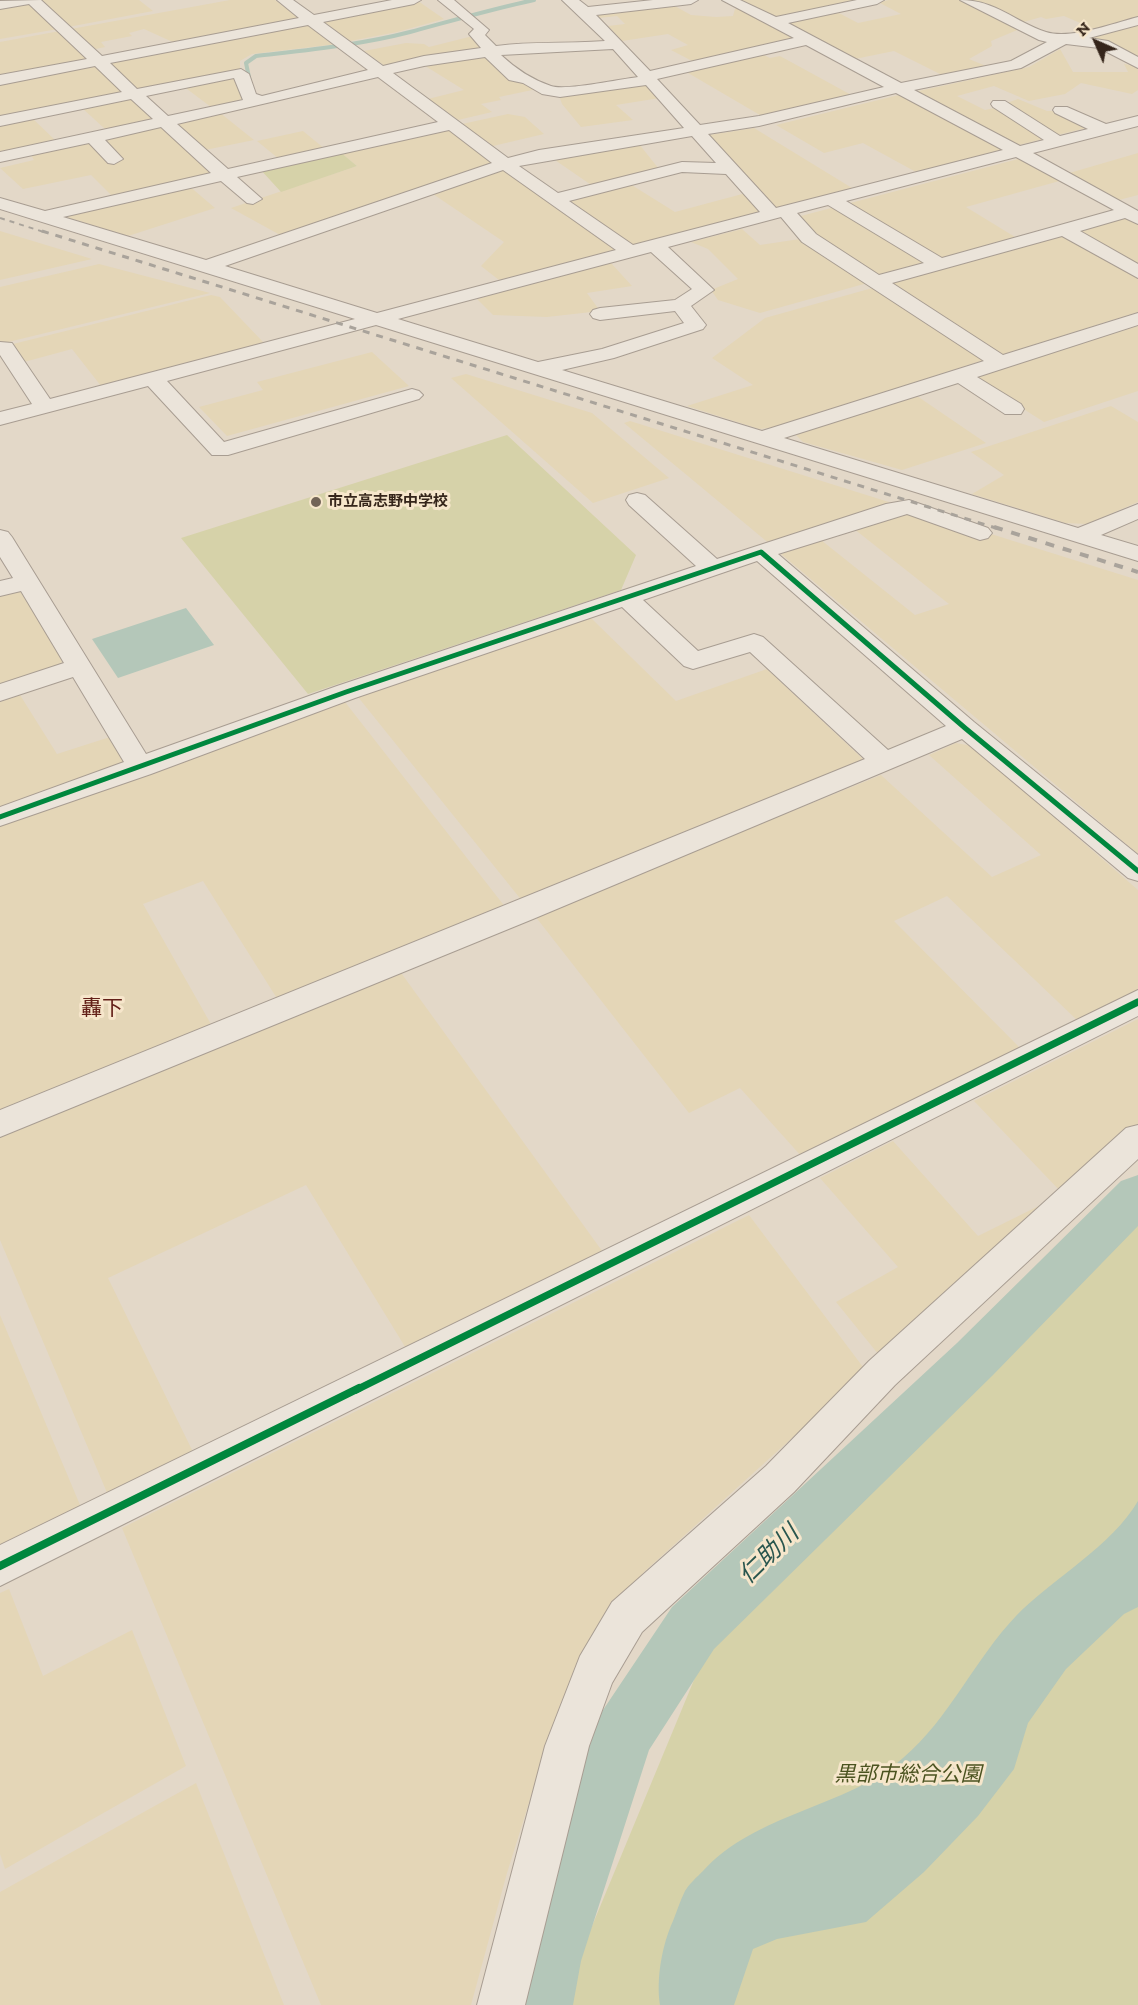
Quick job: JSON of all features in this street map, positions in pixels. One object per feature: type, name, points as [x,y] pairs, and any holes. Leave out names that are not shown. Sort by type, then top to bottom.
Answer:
[{"type":"street","points":[[0,5],[28,0]]},
{"type":"street","points":[[33,0],[134,94],[253,199]]},
{"type":"street","points":[[284,0],[505,164],[631,252]]},
{"type":"street","points":[[0,80],[414,0]]},
{"type":"street","points":[[445,0],[479,26],[482,30],[476,34],[515,77],[528,80],[548,91],[560,92],[649,79],[678,68],[807,40]]},
{"type":"street","points":[[569,0],[585,12],[617,44],[732,169],[778,213],[809,238],[998,361]]},
{"type":"street","points":[[585,12],[691,0]]},
{"type":"street","points":[[729,0],[1117,204],[1132,215]]},
{"type":"street","points":[[774,22],[877,0]]},
{"type":"street","points":[[967,0],[1044,37],[1103,44],[1138,63]]},
{"type":"street","points":[[208,266],[505,164],[539,155],[759,121],[899,88],[1024,63],[1062,40],[1138,21]]},
{"type":"street","points":[[602,29],[624,26]]},
{"type":"street","points":[[0,157],[260,100],[379,70],[489,51],[617,44]]},
{"type":"street","points":[[0,121],[235,73],[241,74],[249,98],[260,100]]},
{"type":"street","points":[[999,104],[1059,142]]},
{"type":"street","points":[[1061,110],[1105,130]]},
{"type":"street","points":[[0,418],[778,213],[1138,121]]},
{"type":"street","points":[[48,216],[64,210],[453,124]]},
{"type":"street","points":[[93,137],[114,159]]},
{"type":"street","points":[[555,199],[682,167],[732,169]]},
{"type":"street","points":[[832,200],[939,264]]},
{"type":"street","points":[[0,203],[765,437],[1138,554]]},
{"type":"street","points":[[876,282],[1064,229],[1132,215]]},
{"type":"street","points":[[1064,229],[1137,270]]},
{"type":"street","points":[[600,314],[680,305],[704,290],[655,246]]},
{"type":"street","points":[[539,368],[590,358],[696,325],[680,305]]},
{"type":"street","points":[[765,437],[998,361],[1138,319]]},
{"type":"street","points":[[5,347],[45,407]]},
{"type":"street","points":[[958,374],[1012,409]]},
{"type":"street","points":[[153,379],[220,450],[412,395]]},
{"type":"street","points":[[637,500],[713,568]]},
{"type":"street","points":[[0,817],[141,768],[346,692],[894,509],[909,507],[980,533]]},
{"type":"street","points":[[1079,536],[1138,511]]},
{"type":"street","points":[[0,537],[141,768]]},
{"type":"street","points":[[761,552],[964,728],[1138,871]]},
{"type":"street","points":[[0,590],[27,581]]},
{"type":"street","points":[[626,598],[693,661],[754,642],[884,761]]},
{"type":"street","points":[[0,693],[78,667]]},
{"type":"street","points":[[0,1124],[964,728]]},
{"type":"street","points":[[0,1566],[1138,1002]]},
{"type":"street","points":[[501,2005],[567,1746],[595,1671],[627,1617],[780,1479],[882,1373],[1138,1138]]},
{"type":"shaded area","points":[[38,0],[139,0],[153,11],[68,27]]},
{"type":"shaded area","points":[[230,0],[275,0],[302,20],[177,44],[144,29],[129,33],[132,36],[101,42],[105,47],[91,50],[71,29]]},
{"type":"shaded area","points":[[734,0],[869,0],[774,20]]},
{"type":"shaded area","points":[[962,0],[1022,28],[991,41],[992,46],[969,59],[986,66],[944,76],[894,51],[850,60],[780,22],[835,11],[858,23],[901,14],[878,2]]},
{"type":"shaded area","points":[[971,0],[1138,0],[1138,19],[1094,29],[1064,16],[1046,19],[1041,17],[1020,23]]},
{"type":"shaded area","points":[[418,1],[444,19],[397,32],[350,41],[320,20]]},
{"type":"shaded area","points":[[30,2],[58,29],[0,39],[0,7]]},
{"type":"shaded area","points":[[673,5],[691,15],[716,17],[733,16],[735,9],[742,8],[800,40],[694,62],[671,50],[688,45],[668,34],[622,41],[608,26],[625,24],[617,16],[599,18],[592,13]]},
{"type":"shaded area","points":[[307,22],[337,44],[252,54],[240,61],[240,71],[137,91],[105,62]]},
{"type":"shaded area","points":[[1138,24],[1138,60],[1073,39]]},
{"type":"shaded area","points":[[60,31],[92,60],[0,78],[0,42]]},
{"type":"shaded area","points":[[473,36],[482,50],[385,66],[364,51],[406,43],[424,44],[429,47]]},
{"type":"shaded area","points":[[1060,49],[1073,72],[1128,72],[1124,64],[1138,66],[1138,90],[1132,94],[1081,83],[1065,94],[1029,101],[994,86],[957,96],[985,110],[999,107],[1047,138],[1015,146],[914,92],[1029,67]]},
{"type":"shaded area","points":[[760,53],[770,58],[780,56],[855,97],[765,118],[683,70]]},
{"type":"shaded area","points":[[482,54],[537,89],[499,97],[501,100],[481,104],[492,112],[458,120],[428,99],[464,90],[422,64]]},
{"type":"shaded area","points":[[95,63],[128,93],[0,118],[0,81]]},
{"type":"shaded area","points":[[238,75],[247,98],[211,107],[183,86]]},
{"type":"shaded area","points":[[645,83],[660,98],[616,105],[633,120],[581,127],[562,104],[558,93]]},
{"type":"shaded area","points":[[903,94],[1005,149],[916,172],[863,143],[824,153],[776,125]]},
{"type":"shaded area","points":[[131,97],[155,118],[105,129],[81,107]]},
{"type":"shaded area","points":[[1018,99],[1091,127],[1053,136],[1004,104]]},
{"type":"shaded area","points":[[219,112],[254,140],[205,150],[172,122]]},
{"type":"shaded area","points":[[508,114],[525,117],[544,134],[493,146],[462,124]]},
{"type":"shaded area","points":[[31,117],[55,140],[0,152],[0,123]]},
{"type":"shaded area","points":[[162,124],[216,174],[112,196],[91,175],[23,189],[0,168],[34,160],[29,152]]},
{"type":"shaded area","points":[[448,128],[496,163],[282,236],[231,208],[357,166],[339,151]]},
{"type":"shaded area","points":[[754,128],[852,188],[777,208],[709,135]]},
{"type":"shaded area","points":[[303,131],[325,149],[279,159],[257,141]]},
{"type":"shaded area","points":[[639,144],[659,169],[622,179],[675,212],[746,193],[763,211],[632,246],[568,199],[600,191],[552,158]]},
{"type":"shaded area","points":[[1138,153],[1138,195],[1115,201],[1066,174]]},
{"type":"shaded area","points":[[1022,158],[1063,180],[966,207],[1020,240],[880,279],[811,235],[797,217]]},
{"type":"shaded area","points":[[504,169],[616,250],[499,280],[481,266],[504,242],[433,194]]},
{"type":"shaded area","points":[[188,185],[215,208],[128,236],[60,215]]},
{"type":"shaded area","points":[[1123,217],[1138,224],[1138,312],[998,356],[886,283]]},
{"type":"shaded area","points":[[742,229],[760,245],[800,239],[871,282],[760,313],[718,300],[711,290],[738,279],[708,249],[691,242]]},
{"type":"shaded area","points":[[0,231],[92,259],[0,280]]},
{"type":"shaded area","points":[[611,263],[632,286],[587,293],[600,311],[547,317],[493,315],[477,299]]},
{"type":"shaded area","points":[[99,264],[210,293],[0,344],[0,287]]},
{"type":"shaded area","points":[[876,287],[987,359],[776,427],[759,429],[687,406],[753,385],[712,358],[765,318]]},
{"type":"shaded area","points":[[211,295],[220,297],[264,343],[101,386],[72,349],[24,362],[9,345]]},
{"type":"shaded area","points":[[1138,326],[1138,391],[1044,422],[973,377]]},
{"type":"shaded area","points":[[372,352],[409,386],[227,436],[199,407],[263,390],[257,382]]},
{"type":"shaded area","points":[[466,374],[592,413],[669,478],[593,503],[451,378]]},
{"type":"shaded area","points":[[914,394],[986,443],[902,470],[803,442],[794,433]]},
{"type":"shaded area","points":[[1111,406],[1138,422],[1138,502],[1087,524],[1065,523],[972,494],[1004,475],[971,452]]},
{"type":"shaded area","points":[[630,421],[1138,580],[1138,854],[781,554],[821,540],[915,615],[949,604],[844,521],[771,545],[624,423]]},
{"type":"shaded area","points":[[19,589],[63,660],[58,669],[0,687],[0,595]]},
{"type":"shaded area","points":[[186,608],[214,645],[118,678],[92,639]]},
{"type":"shaded area","points":[[590,617],[676,701],[767,669],[866,762],[523,902],[358,697]]},
{"type":"shaded area","points":[[20,695],[57,754],[110,737],[128,766],[0,809],[0,702]]},
{"type":"shaded area","points":[[345,702],[506,908],[278,1000],[203,881],[143,904],[212,1026],[0,1112],[0,825]]},
{"type":"shaded area","points":[[956,743],[972,746],[1138,890],[1138,991],[1078,1021],[947,896],[894,921],[1021,1049],[802,1157],[740,1088],[689,1113],[535,916],[881,775],[992,877],[1041,855],[929,755]]},
{"type":"shaded area","points":[[399,970],[605,1255],[407,1350],[306,1185],[108,1278],[193,1452],[108,1495],[0,1240],[0,1133]]},
{"type":"shaded area","points":[[1138,1019],[1138,1125],[883,1360],[836,1302],[898,1267],[820,1178],[893,1141],[978,1236],[1063,1194],[974,1101]]},
{"type":"shaded area","points":[[749,1215],[866,1371],[644,1572],[591,1636],[558,1710],[507,1873],[471,2005],[321,2005],[122,1528]]},
{"type":"shaded area","points":[[0,1315],[83,1512],[0,1552]]},
{"type":"shaded area","points":[[1138,1501],[1138,1607],[1124,1614],[1066,1669],[1028,1723],[1014,1769],[978,1816],[924,1872],[866,1922],[777,1939],[753,1949],[734,2005],[660,2005],[659,1973],[666,1941],[683,1895],[693,1881],[725,1851],[749,1836],[854,1789],[880,1775],[903,1758],[935,1725],[987,1651],[1016,1616],[1113,1533]]},
{"type":"shaded area","points":[[9,1589],[43,1676],[132,1630],[186,1766],[5,1869],[0,1854],[0,1593]]},
{"type":"shaded area","points":[[196,1783],[284,2005],[0,2005],[0,1892]]},
{"type":"green space","points":[[339,151],[357,166],[281,192],[260,169]]},
{"type":"green space","points":[[507,435],[636,555],[621,590],[308,694],[181,538]]},
{"type":"green space","name":"黒部市総合公園","points":[[1138,1225],[1138,2005],[571,2005],[580,1955],[706,1651]]},
{"type":"waterway","points":[[250,82],[246,63],[256,56],[372,40],[534,0]]},
{"type":"waterway","name":"仁助川","points":[[539,2005],[548,1961],[623,1735],[693,1628],[975,1359],[1138,1195]]},
{"type":"railway","points":[[0,218],[47,233]]},
{"type":"railway","points":[[42,231],[999,529]]},
{"type":"railway","points":[[994,527],[1138,572]]},
{"type":"cycle path","points":[[0,817],[346,692],[761,552],[965,728],[1138,871]]},
{"type":"cycle path","points":[[0,1566],[1138,1002]]},
{"type":"place","name":"市立高志野中学校","points":[[316,502]]},
{"type":"district","name":"轟下","points":[[102,1009]]}]
